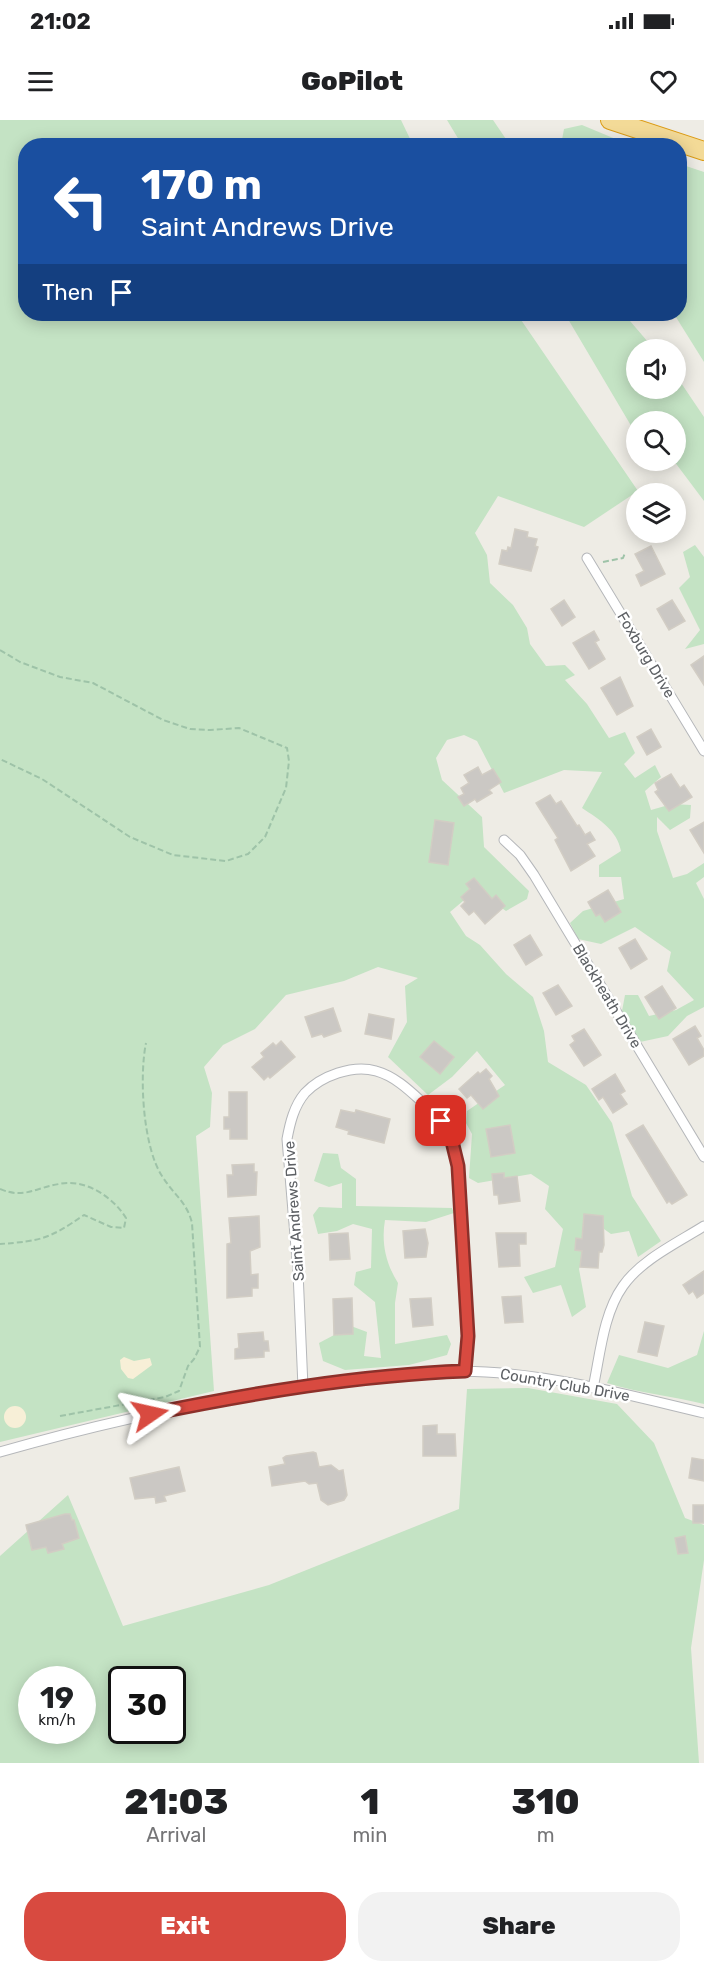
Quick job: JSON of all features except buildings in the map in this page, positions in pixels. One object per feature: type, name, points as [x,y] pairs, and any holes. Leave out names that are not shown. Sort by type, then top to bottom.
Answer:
[{"type":"highway","points":[[610,120],[665,138]]},
{"type":"highway","points":[[687,145],[704,151]]},
{"type":"street","name":"Foxburg Drive","points":[[589,561],[704,751]]},
{"type":"street","name":"Blackheath Drive","points":[[504,840],[520,855],[534,875],[704,1157]]},
{"type":"street","name":"Saint Andrews Drive","points":[[303,1387],[298,1272],[287,1139],[290,1120],[305,1093],[329,1077],[353,1070],[375,1071],[407,1087],[450,1133],[458,1166],[462,1212],[468,1336],[465,1371]]},
{"type":"street","points":[[593,1388],[611,1312],[622,1287],[642,1267],[704,1226]]},
{"type":"street","name":"Country Club Drive","points":[[0,1452],[126,1418],[219,1400],[416,1373],[465,1371],[527,1376],[704,1413]]},
{"type":"path","points":[[589,561],[622,558],[625,553]]},
{"type":"path","points":[[0,650],[20,662],[60,677],[93,683],[172,723],[190,729],[239,728],[287,748],[289,761],[286,788],[266,837],[248,854],[226,861],[173,855],[130,837],[42,779],[0,759]]},
{"type":"path","points":[[60,1416],[165,1397],[179,1391],[188,1365],[200,1347],[192,1223],[188,1209],[162,1177],[151,1156],[142,1063],[146,1043]]},
{"type":"path","points":[[0,1189],[15,1195],[61,1183],[81,1184],[117,1203],[126,1218],[124,1228],[111,1227],[84,1215],[54,1235],[33,1241],[0,1244]]},
{"type":"green space","points":[[0,120],[401,120],[410,138],[18,138],[18,321],[522,321],[633,483],[626,483],[626,499],[584,527],[498,496],[475,533],[487,555],[490,583],[513,605],[527,628],[530,644],[546,666],[565,665],[575,675],[565,680],[587,704],[609,738],[625,732],[635,753],[624,764],[635,778],[655,765],[661,777],[645,791],[651,810],[672,804],[691,805],[690,818],[670,830],[657,817],[657,831],[673,878],[687,874],[704,863],[704,877],[696,883],[704,899],[704,1007],[687,1016],[668,1036],[640,1042],[622,1011],[625,995],[638,995],[649,1016],[676,1010],[694,1000],[667,971],[671,952],[635,927],[601,944],[578,939],[570,923],[583,911],[624,899],[621,877],[599,877],[599,865],[621,851],[616,837],[607,826],[582,808],[602,772],[564,770],[504,793],[477,741],[464,735],[447,740],[436,758],[442,780],[482,817],[484,847],[529,891],[527,899],[506,911],[476,890],[450,912],[466,936],[480,945],[506,974],[533,997],[544,1031],[548,1062],[586,1085],[612,1123],[632,1196],[661,1241],[638,1257],[629,1231],[611,1234],[594,1222],[579,1269],[586,1307],[572,1317],[561,1285],[533,1293],[524,1277],[555,1267],[563,1229],[545,1209],[549,1186],[531,1174],[478,1183],[469,1178],[472,1134],[466,1123],[467,1111],[505,1085],[477,1051],[452,1077],[428,1095],[388,1057],[407,1022],[405,986],[418,978],[378,967],[344,981],[286,995],[255,1029],[223,1045],[204,1067],[212,1093],[210,1127],[196,1136],[214,1391],[0,1442]]},
{"type":"green space","points":[[447,120],[493,120],[505,138],[458,138]]},
{"type":"green space","points":[[582,125],[613,138],[562,138],[564,129]]},
{"type":"green space","points":[[687,166],[704,172],[704,362],[678,321],[687,321]]},
{"type":"green space","points":[[569,321],[630,321],[645,339],[626,339],[626,399],[686,399],[686,390],[704,417],[704,501],[682,471],[686,471],[686,411],[626,411],[626,417]]},
{"type":"green space","points":[[695,545],[704,557],[704,644],[685,649],[700,630],[679,588],[690,577],[683,552]]},
{"type":"green space","points":[[323,1153],[338,1154],[341,1168],[356,1179],[356,1206],[452,1208],[454,1213],[426,1222],[385,1220],[384,1229],[386,1253],[390,1268],[398,1283],[395,1303],[395,1344],[447,1335],[451,1344],[447,1355],[409,1365],[345,1370],[323,1361],[319,1343],[351,1326],[367,1332],[364,1356],[381,1358],[375,1302],[354,1285],[356,1272],[371,1268],[372,1229],[353,1224],[337,1231],[318,1234],[313,1215],[319,1207],[342,1208],[342,1183],[329,1187],[314,1181]]},
{"type":"green space","points":[[704,1331],[704,1404],[607,1383],[619,1355],[668,1368],[697,1355]]},
{"type":"green space","points":[[528,1388],[617,1404],[654,1443],[685,1518],[704,1525],[704,1560],[691,1648],[699,1763],[0,1763],[0,1556],[68,1495],[123,1626],[269,1585],[459,1509],[467,1389]]},
{"type":"sand","points":[[124,1357],[134,1361],[150,1358],[152,1365],[133,1379],[128,1378],[121,1369],[120,1360]]},
{"type":"sand","points":[[15,1406],[25,1413],[26,1417],[19,1427],[15,1428],[5,1421],[4,1417],[11,1407]]},
{"type":"route","points":[[150,1414],[303,1387],[416,1373],[465,1371],[468,1336],[458,1166],[450,1133],[441,1121]]}]
